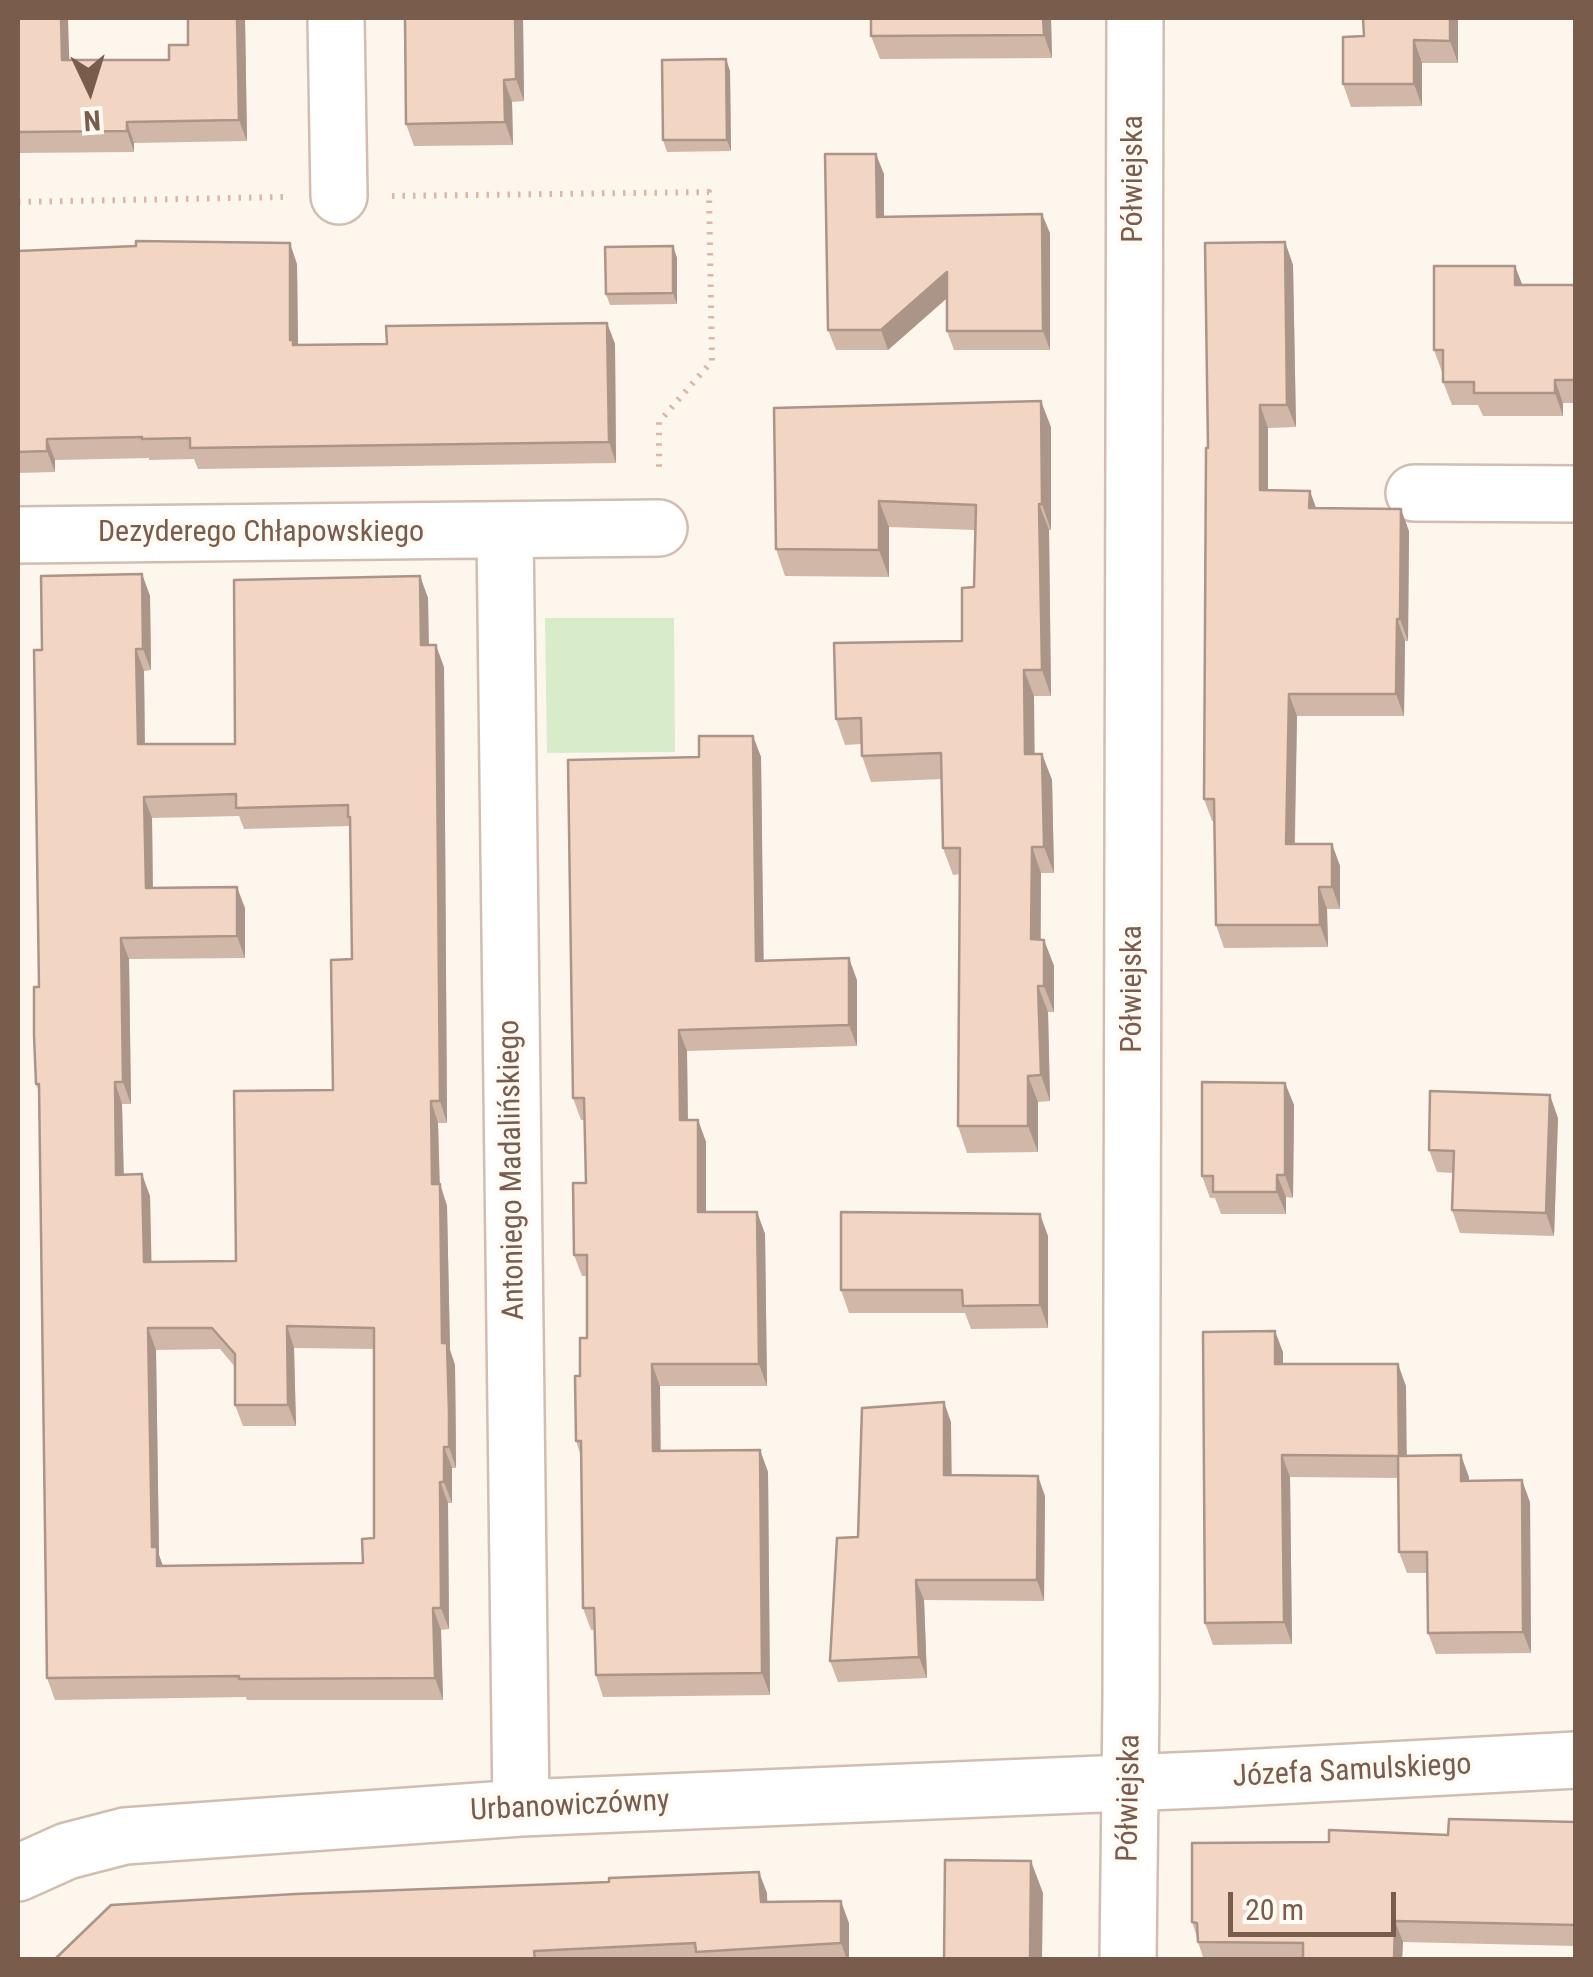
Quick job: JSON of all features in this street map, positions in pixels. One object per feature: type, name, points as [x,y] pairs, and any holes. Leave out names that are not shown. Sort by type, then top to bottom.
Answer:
[{"type":"street","points":[[336,18],[338,172]]},
{"type":"street","name":"Półwiejska","points":[[1128,1960],[1135,18]]},
{"type":"street","points":[[1414,493],[1576,494]]},
{"type":"street","name":"Dezyderego Chłapowskiego","points":[[18,535],[658,528]]},
{"type":"street","name":"Antoniego Madalińskiego","points":[[504,532],[522,1808]]},
{"type":"street","name":"Józefa Samulskiego","points":[[1130,1782],[1576,1760]]},
{"type":"street","name":"Urbanowiczówny","points":[[18,1873],[67,1851],[124,1836],[522,1808],[1130,1782]]},
{"type":"path","points":[[18,202],[338,172],[709,192],[712,362],[659,422],[658,528]]},
{"type":"green space","points":[[545,618],[674,618],[675,752],[547,753]]},
{"type":"building","points":[[18,18],[61,18],[62,60],[169,60],[169,45],[188,45],[188,18],[237,18],[239,120],[127,122],[127,131],[18,132]]},
{"type":"building","points":[[405,18],[515,18],[516,79],[504,80],[505,122],[406,124]]},
{"type":"building","points":[[871,18],[1043,18],[1044,35],[871,36]]},
{"type":"building","points":[[1363,18],[1450,18],[1450,41],[1414,40],[1414,84],[1343,84],[1343,37],[1364,36]]},
{"type":"building","points":[[726,59],[727,140],[663,140],[662,60]]},
{"type":"building","points":[[825,154],[876,154],[877,217],[1042,214],[1043,331],[947,331],[947,272],[881,330],[828,330]]},
{"type":"building","points":[[136,241],[290,243],[293,345],[387,344],[386,326],[607,323],[609,442],[190,448],[190,438],[142,437],[47,439],[47,451],[18,452],[18,251],[136,246]]},
{"type":"building","points":[[1285,242],[1287,405],[1260,405],[1260,490],[1310,491],[1309,508],[1401,509],[1396,694],[1289,694],[1286,844],[1332,844],[1332,887],[1319,887],[1320,925],[1216,925],[1214,799],[1204,799],[1208,448],[1205,243]]},
{"type":"building","points":[[673,246],[673,293],[606,294],[605,247]]},
{"type":"building","points":[[1434,266],[1515,266],[1515,285],[1576,285],[1576,380],[1555,380],[1555,393],[1474,393],[1474,382],[1443,382],[1443,350],[1434,350]]},
{"type":"building","points":[[1041,401],[1042,670],[1024,670],[1025,754],[1042,754],[1044,847],[1032,847],[1031,939],[1044,940],[1044,986],[1038,986],[1041,1075],[1028,1076],[1028,1126],[958,1126],[960,848],[943,848],[941,753],[862,756],[861,718],[836,719],[834,643],[962,641],[962,588],[974,587],[976,505],[879,501],[879,550],[776,549],[774,408]]},
{"type":"building","points":[[142,574],[143,649],[136,649],[138,744],[235,744],[234,580],[420,576],[421,645],[436,645],[440,1101],[431,1101],[432,1184],[440,1184],[442,1343],[447,1343],[449,1412],[449,1447],[444,1447],[444,1482],[440,1482],[441,1608],[433,1608],[435,1678],[47,1678],[39,1084],[34,1035],[34,987],[39,987],[34,650],[42,650],[41,576]],"holes":[[[236,794],[236,808],[348,805],[352,959],[331,960],[333,1090],[234,1091],[236,1261],[144,1262],[142,1174],[116,1175],[115,1082],[123,1082],[121,938],[237,936],[237,887],[146,888],[144,797]],[[287,1326],[374,1328],[374,1538],[362,1539],[363,1563],[157,1566],[157,1547],[152,1547],[148,1328],[212,1328],[235,1354],[235,1405],[288,1405]]]},
{"type":"building","points":[[699,736],[753,736],[756,961],[849,958],[849,1025],[679,1030],[680,1120],[698,1120],[698,1212],[757,1212],[759,1364],[652,1364],[653,1451],[760,1450],[762,1673],[596,1675],[594,1608],[583,1608],[581,1441],[576,1441],[575,1376],[580,1376],[580,1338],[587,1338],[587,1255],[574,1255],[573,1183],[586,1183],[584,1098],[573,1098],[568,760],[699,757]]},
{"type":"building","points":[[1202,1082],[1285,1083],[1285,1175],[1277,1175],[1277,1192],[1213,1192],[1213,1176],[1202,1176]]},
{"type":"building","points":[[1430,1091],[1550,1095],[1546,1213],[1452,1210],[1454,1151],[1429,1150]]},
{"type":"building","points":[[841,1212],[1040,1214],[1040,1305],[963,1306],[962,1290],[841,1290]]},
{"type":"building","points":[[1275,1331],[1275,1364],[1398,1364],[1399,1456],[1461,1455],[1461,1481],[1522,1480],[1523,1632],[1428,1633],[1427,1552],[1399,1552],[1398,1456],[1282,1455],[1284,1622],[1205,1623],[1203,1332]]},
{"type":"building","points":[[944,1402],[944,1475],[1038,1476],[1037,1580],[916,1580],[919,1657],[830,1661],[837,1538],[858,1537],[862,1408]]},
{"type":"building","points":[[1449,1819],[1576,1822],[1576,1925],[1395,1921],[1394,1960],[1303,1960],[1303,1943],[1198,1942],[1197,1923],[1192,1922],[1192,1843],[1329,1842],[1329,1830],[1448,1835]]},
{"type":"building","points":[[945,1860],[1031,1861],[1030,1960],[944,1960]]},
{"type":"building","points":[[759,1872],[761,1902],[841,1901],[841,1943],[696,1952],[695,1943],[534,1951],[535,1960],[54,1960],[111,1905]]}]
